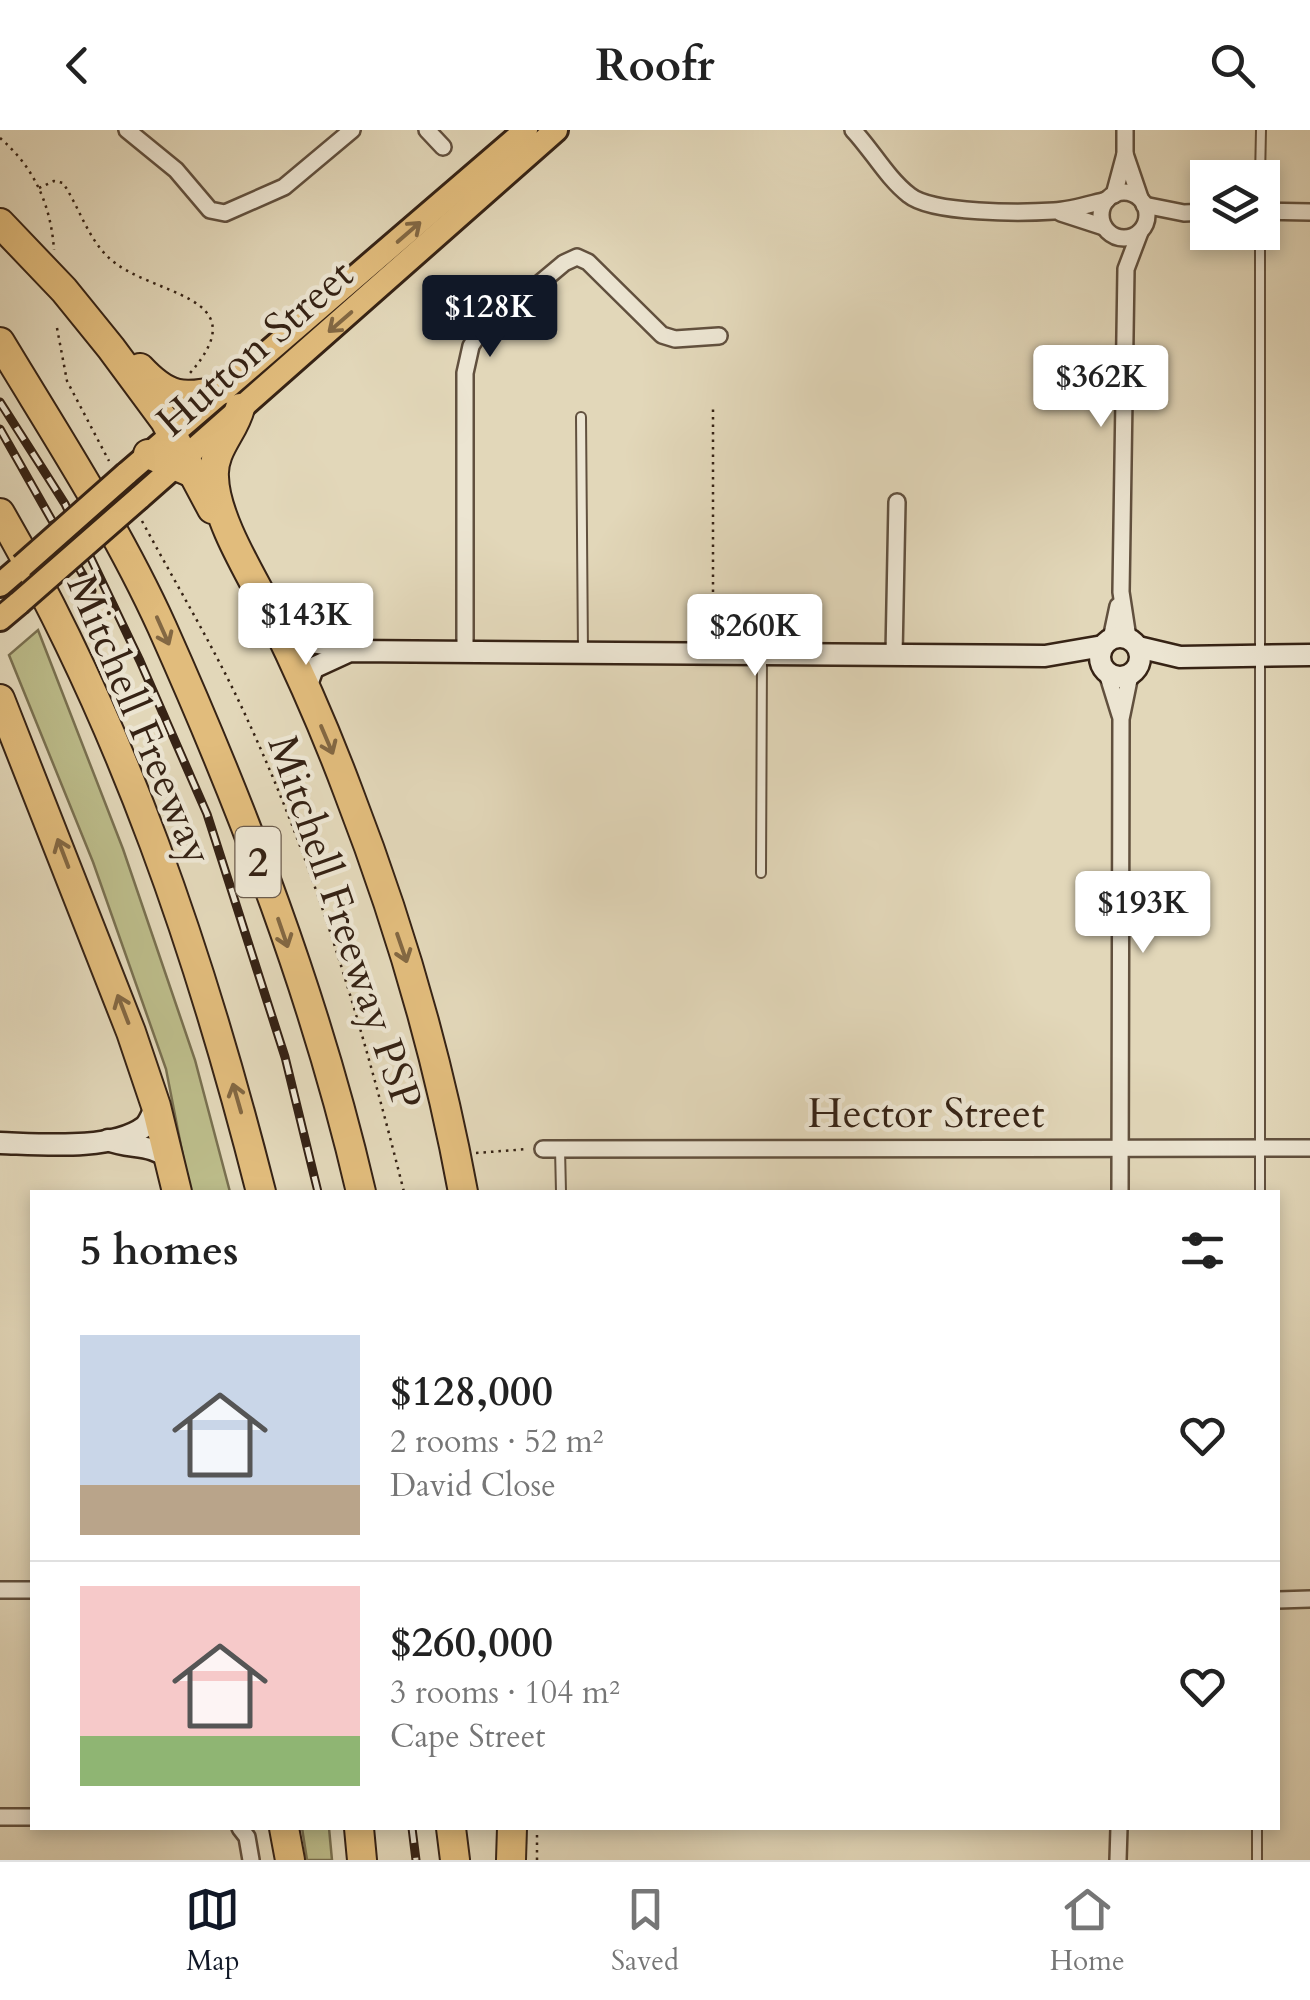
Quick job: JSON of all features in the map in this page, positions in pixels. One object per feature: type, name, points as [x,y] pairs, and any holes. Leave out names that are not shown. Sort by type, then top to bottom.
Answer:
[{"type":"highway","points":[[0,223],[64,290],[111,348],[164,421],[172,460],[228,529]]},
{"type":"highway","name":"Mitchell Freeway","points":[[0,342],[161,625],[268,888],[342,1113],[361,1190]]},
{"type":"highway","points":[[111,348],[126,353],[167,392],[231,399],[236,426],[222,443],[214,476],[228,529],[281,635],[348,790],[409,970],[463,1190]]},
{"type":"highway","name":"Mitchell Freeway","points":[[0,513],[114,735],[212,1014],[261,1190]]},
{"type":"highway","points":[[0,699],[113,984],[156,1106],[177,1190]]},
{"type":"highway","points":[[284,1830],[290,1860]]},
{"type":"highway","points":[[358,1830],[362,1860]]},
{"type":"highway","points":[[451,1830],[455,1860]]},
{"type":"highway","points":[[512,1830],[512,1860]]},
{"type":"main road","name":"Hutton Street","points":[[0,619],[139,507],[172,460],[231,399],[526,130]]},
{"type":"main road","name":"Hutton Street","points":[[231,399],[556,130]]},
{"type":"main road","name":"Hutton Street","points":[[4,582],[119,470],[172,460]]},
{"type":"street","points":[[126,130],[176,170],[210,210],[226,212],[284,187],[352,130]]},
{"type":"street","points":[[427,130],[443,147]]},
{"type":"street","points":[[853,130],[908,196],[918,201],[986,211],[1058,211],[1128,192],[1142,202],[1190,212]]},
{"type":"street","points":[[1126,130],[1125,154],[1101,214],[1126,269]]},
{"type":"street","points":[[1125,154],[1142,202],[1142,228],[1126,269],[1121,592],[1114,677],[1180,657]]},
{"type":"street","points":[[1058,211],[1124,238],[1184,212]]},
{"type":"street","points":[[1280,211],[1310,212]]},
{"type":"street","points":[[466,652],[465,374],[471,346],[478,335],[564,262],[578,258],[588,262],[662,335],[675,339],[719,336]]},
{"type":"street","points":[[894,654],[897,502]]},
{"type":"street","points":[[281,635],[302,642],[333,643],[350,651],[1310,655]]},
{"type":"street","points":[[306,690],[314,668],[350,651]]},
{"type":"street","points":[[1115,652],[1141,660],[1133,673],[1121,719]]},
{"type":"street","points":[[1115,652],[1121,719],[1120,1190]]},
{"type":"street","points":[[0,1143],[108,1140],[145,1126],[156,1106]]},
{"type":"street","points":[[108,1140],[123,1146],[146,1146],[170,1159]]},
{"type":"street","name":"Hector Street","points":[[552,1148],[1310,1148]]},
{"type":"street","points":[[0,1590],[30,1590]]},
{"type":"street","points":[[1280,1600],[1310,1599]]},
{"type":"street","points":[[0,1816],[30,1817]]},
{"type":"street","points":[[242,1830],[247,1837],[251,1860]]},
{"type":"street","points":[[1118,1860],[1119,1830]]},
{"type":"lane","points":[[1260,160],[1261,130]]},
{"type":"lane","points":[[1260,250],[1260,1190]]},
{"type":"lane","points":[[581,417],[584,652]]},
{"type":"lane","points":[[761,873],[762,654]]},
{"type":"lane","points":[[552,1148],[561,1190]]},
{"type":"lane","points":[[1257,1860],[1258,1830]]},
{"type":"path","points":[[0,138],[26,164],[39,188],[50,218],[54,250]]},
{"type":"path","points":[[39,188],[54,181],[63,184],[107,257],[146,283],[201,304],[212,320],[212,341],[208,352],[187,376]]},
{"type":"path","points":[[57,328],[67,380],[119,470]]},
{"type":"path","points":[[713,408],[713,654]]},
{"type":"path","name":"Mitchell Freeway PSP","points":[[139,507],[237,697],[311,879],[364,1041],[403,1190]]},
{"type":"path","points":[[470,1153],[552,1148]]},
{"type":"path","points":[[536,1860],[537,1830]]},
{"type":"green space","points":[[38,630],[123,849],[195,1060],[229,1190],[190,1190],[166,1069],[93,862],[9,655]]},
{"type":"green space","points":[[302,1830],[329,1830],[332,1860],[307,1860]]},
{"type":"railway","points":[[0,402],[65,504],[207,814],[285,1057],[318,1190]]},
{"type":"railway","points":[[0,429],[92,591]]},
{"type":"railway","points":[[412,1830],[416,1860]]}]
